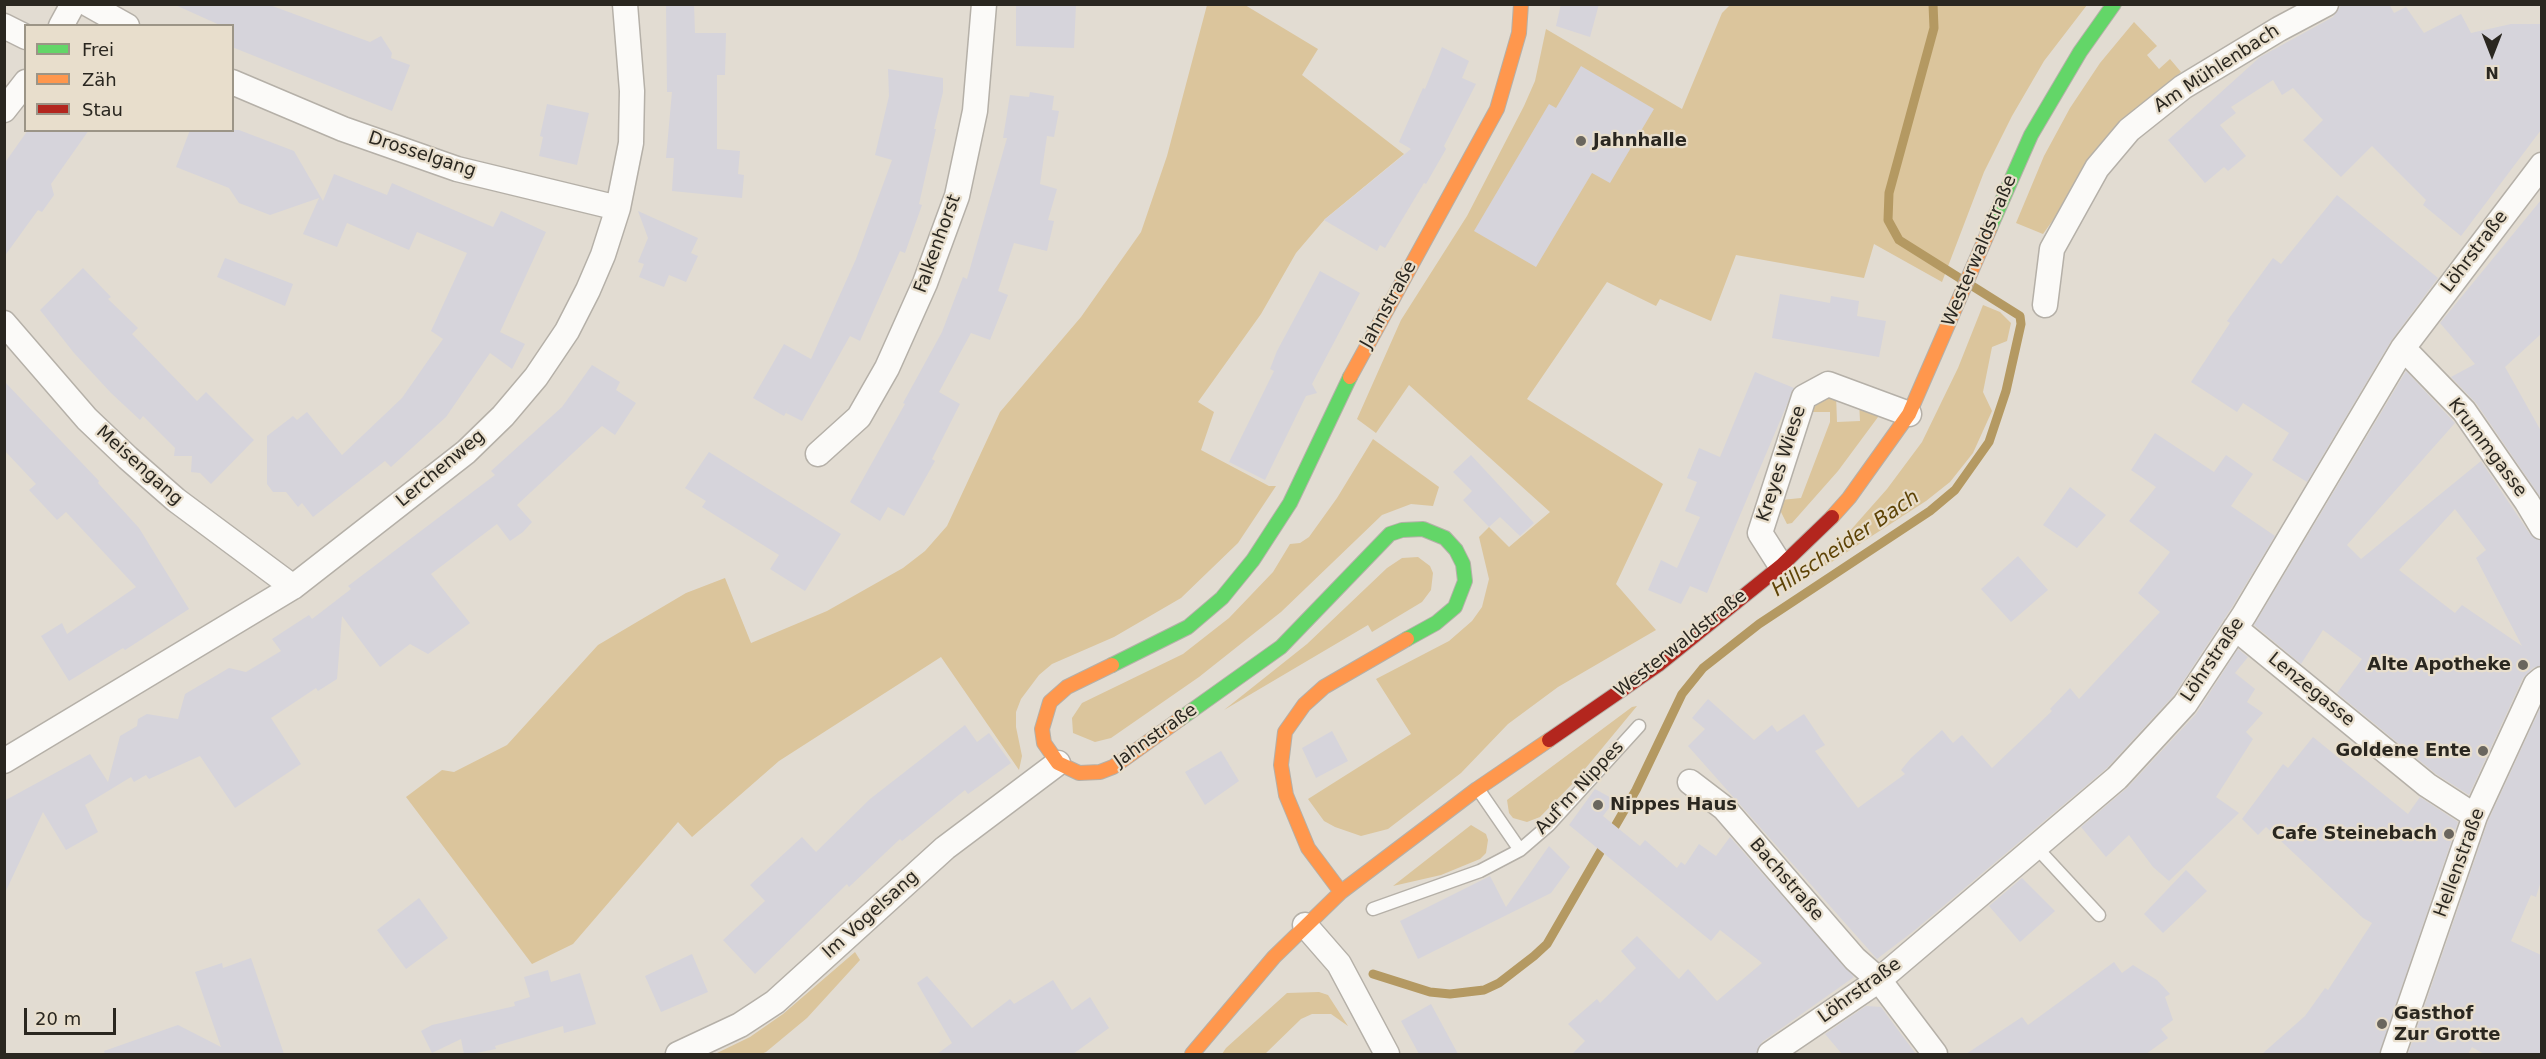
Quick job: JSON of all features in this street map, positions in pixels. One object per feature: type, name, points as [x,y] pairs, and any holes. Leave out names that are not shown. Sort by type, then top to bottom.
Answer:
[{"type":"street","points":[[62,24],[73,4]]},
{"type":"street","points":[[88,4],[123,24]]},
{"type":"street","name":"Lerchenweg","points":[[6,758],[293,587],[466,452],[503,416],[536,377],[567,331],[603,255],[618,208],[631,143],[632,91],[626,4]]},
{"type":"street","name":"Falkenhorst","points":[[818,454],[859,417],[887,368],[925,283],[949,218],[957,196],[975,111],[984,4]]},
{"type":"street","name":"Jahnstraße","points":[[1341,892],[1308,848],[1286,795],[1281,765],[1285,732],[1304,705],[1324,687],[1436,623],[1455,607],[1464,581],[1463,564],[1456,550],[1434,532],[1412,528],[1390,534],[1281,647],[1113,767],[1100,772],[1079,773],[1058,763],[1044,742],[1042,729],[1050,702],[1067,687],[1188,627],[1222,598],[1253,561],[1290,503],[1363,350],[1497,110],[1519,33],[1521,4]]},
{"type":"street","name":"Westerwaldstraße","points":[[1192,1054],[1274,957],[1341,892],[1477,789],[1649,671],[1781,566],[1815,536],[1849,498],[1909,414],[1974,267],[2008,183],[2031,135],[2079,52],[2114,4]]},
{"type":"street","name":"Am Mühlenbach","points":[[2045,305],[2052,249],[2056,239],[2097,168],[2129,130],[2183,87],[2279,29],[2326,4]]},
{"type":"street","points":[[4,26],[24,36]]},
{"type":"street","name":"Drosselgang","points":[[234,83],[344,129],[457,169],[618,208]]},
{"type":"street","points":[[4,110],[24,85]]},
{"type":"street","name":"Löhrstraße","points":[[1770,1054],[1880,980],[2117,778],[2185,704],[2235,628],[2403,348],[2541,167]]},
{"type":"street","name":"Meisengang","points":[[4,323],[87,419],[128,458],[217,532],[293,587]]},
{"type":"street","name":"Krummgasse","points":[[2403,348],[2464,411],[2528,502],[2541,527]]},
{"type":"street","name":"Kreyes Wiese","points":[[1781,566],[1760,533],[1804,397],[1828,384],[1909,414]]},
{"type":"street","name":"Lenzegasse","points":[[2235,628],[2427,785],[2475,816]]},
{"type":"street","name":"Hellenstraße","points":[[2393,1054],[2475,816],[2536,684],[2541,679]]},
{"type":"street","name":"Im Vogelsang","points":[[678,1054],[740,1025],[775,1002],[945,848],[1058,763]]},
{"type":"street","name":"Bachstraße","points":[[1690,782],[1724,808],[1855,959],[1880,980],[1935,1054]]},
{"type":"street","points":[[1305,925],[1339,964],[1387,1054]]},
{"type":"lane","name":"Auf'm Nippes","points":[[1373,909],[1480,872],[1520,850],[1549,825],[1639,726]]},
{"type":"lane","name":"Auf'm Nippes","points":[[1477,789],[1520,850]]},
{"type":"lane","points":[[2036,847],[2099,915]]},
{"type":"shaded area","points":[[1207,5],[1245,5],[1318,49],[1302,75],[1404,154],[1325,219],[1296,253],[1261,314],[1198,402],[1214,412],[1201,450],[1269,486],[1276,486],[1238,543],[1181,598],[1114,637],[1052,664],[1039,675],[1021,699],[1016,712],[1016,727],[1022,756],[1019,770],[941,657],[779,761],[692,837],[678,822],[573,944],[532,964],[406,797],[442,770],[454,772],[507,745],[598,645],[686,593],[725,578],[751,643],[827,611],[903,568],[925,551],[947,526],[1000,412],[1081,317],[1141,232],[1167,156]]},
{"type":"shaded area","points":[[1730,5],[2087,5],[2044,61],[2012,116],[1984,172],[1942,282],[1874,244],[1864,278],[1736,255],[1711,321],[1660,299],[1656,306],[1607,282],[1527,399],[1663,484],[1616,584],[1656,630],[1558,687],[1508,724],[1461,773],[1388,829],[1361,836],[1335,827],[1324,821],[1308,799],[1411,734],[1376,679],[1449,641],[1472,621],[1482,607],[1489,579],[1479,537],[1489,527],[1509,547],[1550,512],[1409,385],[1376,433],[1357,419],[1401,320],[1467,216],[1524,106],[1535,81],[1546,29],[1682,109],[1722,13]]},
{"type":"shaded area","points":[[2134,22],[2157,46],[2147,55],[2159,69],[2170,59],[2181,72],[2122,124],[2043,234],[2016,223],[2044,156],[2070,108],[2100,63]]},
{"type":"shaded area","points":[[1983,305],[2000,312],[2011,323],[2007,341],[1992,347],[1983,392],[1992,411],[1973,453],[1950,482],[1926,501],[1810,576],[1887,489],[1922,442],[1958,368]]},
{"type":"shaded area","points":[[1836,395],[1837,422],[1860,421],[1859,402],[1881,413],[1838,471],[1792,523],[1787,524],[1780,510],[1781,500],[1801,498],[1830,422],[1830,412],[1811,412],[1813,405],[1818,398]]},
{"type":"shaded area","points":[[1373,439],[1439,487],[1433,506],[1411,504],[1382,515],[1281,612],[1199,677],[1111,738],[1095,742],[1073,733],[1072,718],[1082,703],[1183,654],[1229,618],[1273,572],[1290,544],[1300,543],[1309,537],[1337,498]]},
{"type":"shaded area","points":[[1418,557],[1430,566],[1433,573],[1431,590],[1422,602],[1372,632],[1368,625],[1224,710],[1307,644],[1387,568],[1402,558]]},
{"type":"shaded area","points":[[1637,706],[1575,781],[1540,817],[1527,822],[1513,818],[1509,813],[1507,800],[1632,707]]},
{"type":"shaded area","points":[[1471,825],[1486,834],[1488,840],[1486,853],[1480,859],[1441,875],[1393,886]]},
{"type":"shaded area","points":[[855,952],[860,960],[807,1018],[766,1052],[761,1054],[715,1054],[750,1037],[783,1014]]},
{"type":"shaded area","points":[[1319,992],[1328,995],[1348,1026],[1331,1014],[1312,1014],[1301,1019],[1265,1054],[1222,1054],[1287,993]]},
{"type":"building","points":[[173,4],[267,4],[370,42],[381,36],[392,53],[391,58],[410,65],[392,111],[234,48],[234,24],[218,24]]},
{"type":"building","points":[[666,4],[694,4],[695,33],[726,33],[725,75],[717,75],[717,149],[740,151],[738,174],[744,175],[742,198],[672,191],[674,158],[666,158],[672,92],[667,92]]},
{"type":"building","points":[[1016,4],[1076,4],[1074,48],[1016,46]]},
{"type":"building","points":[[1561,4],[1599,4],[1590,37],[1556,26]]},
{"type":"building","points":[[2342,4],[2389,4],[2394,13],[2406,7],[2424,33],[2461,14],[2471,33],[2511,24],[2541,24],[2541,130],[2461,236],[2423,205],[2426,200],[2372,146],[2341,177],[2303,140],[2323,120],[2293,88],[2282,95],[2273,80],[2231,107],[2236,113],[2220,125],[2246,156],[2228,171],[2224,167],[2205,183],[2168,140],[2260,57],[2333,17]]},
{"type":"building","points":[[1442,47],[1469,61],[1462,78],[1476,84],[1444,146],[1446,149],[1426,184],[1424,183],[1385,248],[1380,245],[1377,251],[1324,220],[1411,149],[1399,142],[1423,88],[1425,89]]},
{"type":"building","name":"Jahnhalle","points":[[1581,66],[1654,109],[1610,183],[1592,173],[1536,267],[1474,231],[1549,104],[1556,108]]},
{"type":"building","points":[[888,69],[943,78],[943,92],[934,129],[936,129],[919,204],[922,205],[905,253],[900,251],[860,341],[850,336],[802,421],[786,413],[791,404],[784,416],[753,398],[784,344],[811,359],[856,259],[892,160],[875,155],[889,96]]},
{"type":"building","points":[[1030,92],[1054,96],[1052,110],[1059,111],[1054,137],[1047,136],[1040,184],[1057,189],[1048,220],[1054,221],[1047,251],[1014,243],[998,291],[1008,295],[990,340],[971,333],[939,392],[960,404],[932,459],[935,461],[904,516],[888,507],[880,521],[850,502],[942,332],[963,277],[967,279],[1007,138],[1003,138],[1010,95],[1029,97]]},
{"type":"building","points":[[547,104],[589,113],[577,165],[539,156],[543,137],[540,136]]},
{"type":"building","points":[[239,130],[294,151],[323,201],[334,174],[387,195],[392,183],[493,227],[501,211],[546,232],[500,332],[525,344],[512,369],[490,353],[446,417],[391,467],[385,461],[313,517],[302,503],[298,507],[286,492],[273,492],[267,484],[267,436],[293,416],[297,420],[307,412],[342,455],[402,398],[443,339],[431,331],[467,253],[417,232],[409,250],[347,223],[337,247],[303,234],[319,198],[270,215],[239,203],[229,188],[176,167],[189,132]]},
{"type":"building","points":[[27,132],[88,132],[51,184],[54,195],[42,212],[38,210],[4,257],[4,164]]},
{"type":"building","points":[[2337,195],[2438,278],[2391,341],[2307,482],[2272,460],[2289,433],[2243,403],[2237,412],[2191,382],[2230,323],[2227,321],[2273,258],[2281,264]]},
{"type":"building","points":[[2541,200],[2541,334],[2505,367],[2541,431],[2541,498],[2476,403],[2451,377],[2475,364],[2440,323]]},
{"type":"building","points":[[638,211],[698,238],[691,253],[698,256],[686,282],[669,275],[664,287],[639,277],[644,264],[638,262],[648,238]]},
{"type":"building","points":[[225,258],[293,284],[285,306],[217,277]]},
{"type":"building","points":[[83,268],[111,297],[108,299],[138,328],[132,334],[197,401],[206,392],[254,440],[211,484],[200,473],[191,472],[192,456],[174,456],[175,448],[143,416],[140,420],[111,393],[74,353],[40,310]]},
{"type":"building","points":[[1320,271],[1360,293],[1312,384],[1317,393],[1306,396],[1265,480],[1229,462],[1274,371],[1270,369],[1277,351]]},
{"type":"building","points":[[1780,294],[1830,303],[1831,296],[1859,301],[1857,316],[1886,321],[1879,357],[1772,338]]},
{"type":"building","points":[[592,365],[620,382],[616,390],[636,403],[615,435],[602,426],[517,505],[532,522],[523,532],[510,541],[497,524],[431,574],[470,623],[428,654],[410,644],[380,667],[342,616],[337,679],[318,691],[316,688],[271,718],[301,764],[235,808],[200,756],[149,779],[146,775],[134,782],[131,777],[85,805],[98,832],[66,850],[43,812],[4,895],[4,801],[90,754],[108,782],[120,736],[137,726],[138,719],[147,714],[178,719],[185,694],[229,668],[246,672],[281,651],[272,639],[309,615],[312,619],[351,589],[348,586],[495,475],[491,471],[562,407]]},
{"type":"building","points":[[2406,371],[2455,423],[2347,545],[2361,559],[2481,461],[2530,534],[2541,541],[2541,665],[2533,668],[2523,678],[2469,795],[2436,774],[2337,693],[2362,659],[2323,630],[2301,664],[2254,625]],"holes":[[[2455,509],[2486,550],[2476,558],[2522,646],[2462,605],[2455,613],[2399,570]]]},
{"type":"building","points":[[1755,372],[1794,388],[1707,593],[1690,586],[1681,604],[1648,590],[1661,560],[1677,568],[1700,517],[1685,511],[1697,482],[1687,478],[1699,448],[1720,457]]},
{"type":"building","points":[[4,381],[99,481],[98,483],[139,528],[189,609],[125,650],[123,648],[69,681],[41,636],[62,623],[67,634],[136,587],[66,512],[57,520],[29,490],[36,484],[4,450]]},
{"type":"building","points":[[2155,433],[2214,472],[2226,455],[2253,474],[2231,506],[2275,536],[2174,695],[2107,768],[1915,930],[1877,959],[1688,746],[1705,729],[1692,718],[1708,699],[1754,740],[1772,725],[1777,732],[1804,714],[1825,745],[1815,751],[1858,808],[1905,774],[1901,770],[1911,758],[1942,730],[1953,743],[1962,735],[1992,768],[2052,711],[2050,709],[2070,688],[2079,699],[2160,612],[2138,593],[2170,552],[2129,521],[2156,487],[2131,470]]},
{"type":"building","points":[[709,452],[841,534],[805,591],[770,569],[779,555],[702,507],[706,501],[685,488]]},
{"type":"building","points":[[1471,455],[1534,523],[1520,536],[1500,517],[1489,527],[1463,500],[1472,491],[1453,472]]},
{"type":"building","points":[[2070,487],[2106,515],[2077,548],[2043,525]]},
{"type":"building","points":[[2018,556],[2048,590],[2011,622],[1981,589]]},
{"type":"building","points":[[2238,649],[2248,657],[2235,673],[2255,689],[2247,702],[2263,713],[2246,732],[2253,739],[2216,797],[2239,813],[2169,881],[2153,867],[2129,835],[2106,857],[2081,827],[2127,788],[2196,714]]},
{"type":"building","points":[[2541,706],[2541,881],[2536,897],[2531,895],[2511,941],[2541,955],[2541,1054],[2484,1054],[2472,1047],[2468,1054],[2408,1054],[2488,821]]},
{"type":"building","points":[[965,725],[977,742],[989,733],[1011,763],[968,794],[965,790],[902,841],[900,839],[849,887],[847,884],[755,974],[723,940],[765,901],[750,885],[802,837],[816,852],[870,799]]},
{"type":"building","points":[[1332,731],[1348,761],[1316,778],[1302,748]]},
{"type":"building","points":[[2313,737],[2408,814],[2420,797],[2458,822],[2379,1054],[2262,1054],[2305,1016],[2325,988],[2328,990],[2372,923],[2363,918],[2266,827],[2258,835],[2242,819],[2283,764],[2288,768]]},
{"type":"building","points":[[1221,751],[1239,781],[1205,805],[1185,772]]},
{"type":"building","points":[[1595,789],[1615,800],[1603,816],[1640,846],[1645,840],[1677,868],[1681,862],[1685,865],[1699,844],[1716,856],[1730,837],[1854,977],[1762,1042],[1756,1054],[1572,1054],[1585,1041],[1568,1024],[1597,999],[1600,1003],[1636,968],[1621,951],[1637,936],[1679,979],[1688,969],[1717,1001],[1762,963],[1720,930],[1711,941],[1569,825]]},
{"type":"building","points":[[1549,846],[1570,867],[1551,893],[1418,959],[1400,921],[1490,876],[1506,907]]},
{"type":"building","points":[[2186,870],[2207,891],[2163,933],[2144,914]]},
{"type":"building","points":[[2022,878],[2055,911],[2020,942],[1989,906]]},
{"type":"building","points":[[419,898],[448,938],[406,969],[377,930]]},
{"type":"building","points":[[692,954],[708,992],[661,1012],[645,976]]},
{"type":"building","points":[[251,958],[284,1054],[105,1054],[104,1051],[178,1025],[221,1047],[195,972],[222,963],[223,968]]},
{"type":"building","points":[[2114,962],[2122,973],[2133,965],[2157,980],[2170,994],[2165,997],[2173,1020],[2161,1029],[2168,1038],[2146,1054],[1966,1054],[2022,1017],[2028,1025]]},
{"type":"building","points":[[548,970],[551,982],[580,973],[596,1024],[564,1033],[563,1026],[495,1046],[496,1049],[471,1054],[464,1054],[461,1039],[432,1053],[421,1031],[432,1025],[515,1006],[514,1002],[530,997],[524,977]]},
{"type":"building","points":[[927,976],[972,1028],[1010,999],[1014,1004],[1053,980],[1072,1010],[1090,997],[1109,1028],[1073,1054],[937,1054],[952,1043],[917,983]]},
{"type":"building","points":[[1431,1004],[1458,1054],[1419,1054],[1401,1021]]},
{"type":"building","points":[[1866,1006],[1881,1007],[1916,1054],[1842,1054],[1825,1034]]},
{"type":"waterway","name":"Hillscheider Bach","points":[[1373,974],[1430,992],[1450,994],[1484,990],[1499,983],[1534,956],[1547,944],[1636,790],[1682,694],[1703,668],[1759,624],[1930,511],[1955,490],[1989,442],[2006,391],[2021,324],[2020,316],[1899,240],[1888,220],[1889,193],[1934,28],[1933,4]]},
{"type":"traffic: fast","points":[[1990,228],[2031,135],[2080,52],[2114,4]]},
{"type":"traffic: fast","points":[[1112,665],[1188,627],[1222,598],[1253,560],[1290,503],[1350,377]]},
{"type":"traffic: fast","points":[[1180,719],[1281,647],[1390,534],[1402,530],[1423,529],[1445,538],[1456,550],[1463,564],[1465,581],[1455,607],[1436,623],[1407,639]]},
{"type":"traffic: slow","points":[[1350,377],[1497,109],[1519,33],[1521,4]]},
{"type":"traffic: slow","points":[[1832,517],[1849,498],[1909,414],[1990,228]]},
{"type":"traffic: slow","points":[[1341,892],[1308,848],[1286,795],[1281,765],[1285,732],[1304,705],[1324,687],[1407,639]]},
{"type":"traffic: slow","points":[[1112,665],[1067,687],[1050,702],[1042,729],[1044,743],[1058,763],[1079,773],[1100,772],[1113,767],[1180,719]]},
{"type":"traffic: slow","points":[[1192,1054],[1274,957],[1341,892],[1477,789],[1549,740]]},
{"type":"traffic: jam","points":[[1549,740],[1658,665],[1781,566],[1832,517]]},
{"type":"place","name":"Jahnhalle","points":[[1581,141]]},
{"type":"place","name":"Alte Apotheke","points":[[2523,665]]},
{"type":"place","name":"Goldene Ente","points":[[2483,751]]},
{"type":"place","name":"Nippes Haus","points":[[1598,805]]},
{"type":"place","name":"Cafe Steinebach","points":[[2449,834]]},
{"type":"place","name":"Gasthof Zur Grotte","points":[[2382,1024]]}]
